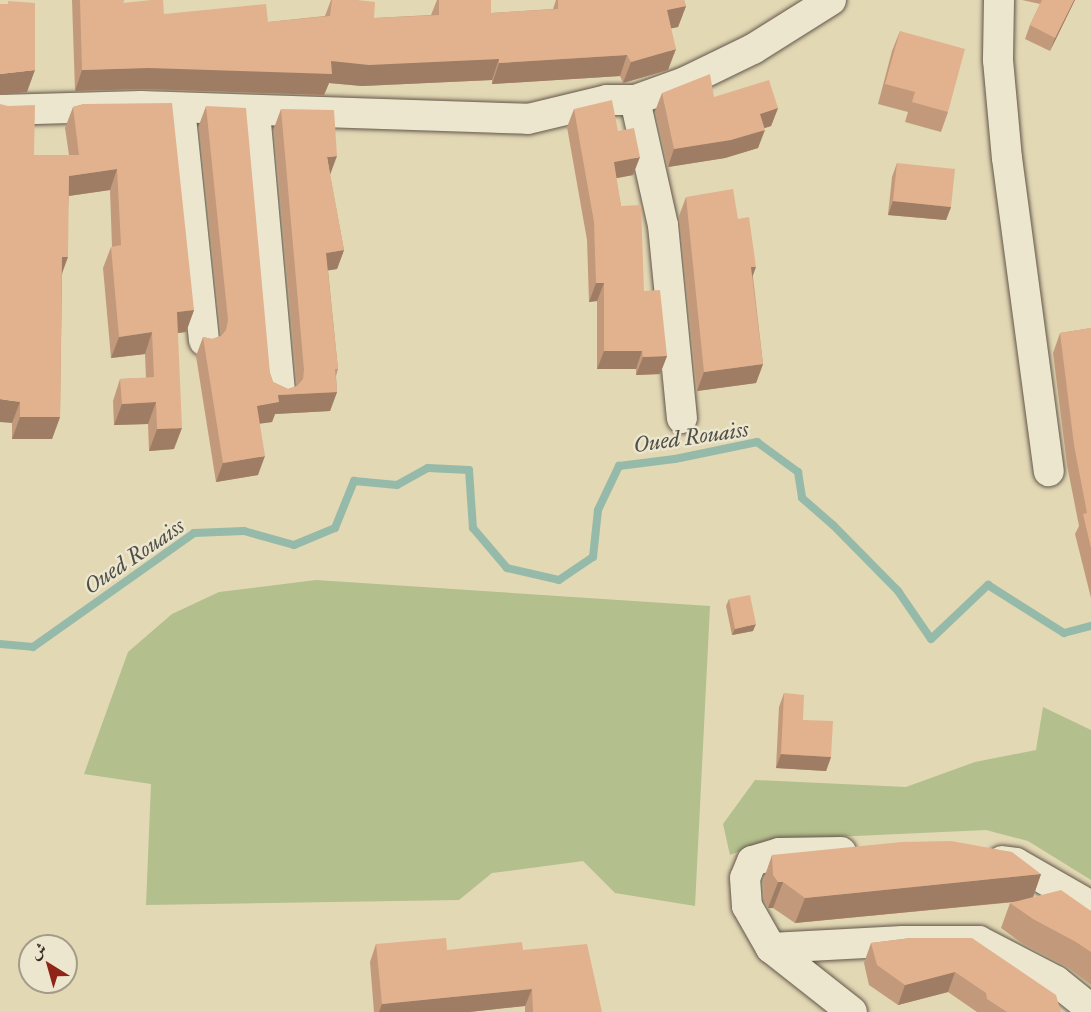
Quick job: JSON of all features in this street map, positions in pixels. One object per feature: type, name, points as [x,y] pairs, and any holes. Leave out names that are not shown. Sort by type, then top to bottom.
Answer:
[{"type":"street","points":[[0,110],[141,106],[255,112],[528,119],[607,100],[635,100],[686,82],[753,49],[831,0]]},
{"type":"street","points":[[999,0],[998,60],[1007,158],[1049,471]]},
{"type":"street","points":[[635,100],[663,225],[682,418]]},
{"type":"street","points":[[180,108],[204,341]]},
{"type":"street","points":[[255,112],[280,391]]},
{"type":"street","points":[[852,1012],[771,948],[747,906],[745,878],[752,861],[779,853],[873,851]]},
{"type":"street","points":[[974,856],[1016,863],[1091,906]]},
{"type":"street","points":[[771,948],[903,941],[979,941],[1056,981],[1091,1009]]},
{"type":"green space","points":[[316,580],[710,606],[695,906],[615,893],[583,861],[492,873],[459,900],[146,905],[151,784],[84,774],[128,652],[172,614],[219,592]]},
{"type":"green space","points":[[1043,707],[1091,730],[1091,880],[1028,841],[986,830],[768,840],[730,855],[723,824],[755,780],[906,787],[975,762],[1036,750]]},
{"type":"building","points":[[80,0],[124,0],[123,3],[163,0],[164,14],[266,4],[268,22],[330,16],[332,0],[375,2],[374,18],[439,15],[439,0],[491,0],[491,13],[558,9],[558,0],[684,0],[686,6],[667,10],[676,49],[631,62],[627,55],[499,63],[499,59],[369,65],[331,61],[332,74],[149,68],[82,70]]},
{"type":"building","points":[[1042,0],[1074,0],[1055,38],[1030,25]]},
{"type":"building","points":[[8,1],[35,3],[35,70],[0,74],[0,4],[8,4]]},
{"type":"building","points":[[900,31],[965,49],[948,112],[912,102],[915,92],[885,84]]},
{"type":"building","points":[[710,74],[714,97],[769,80],[778,108],[760,114],[765,130],[731,140],[674,149],[662,93]]},
{"type":"building","points":[[612,100],[618,131],[634,128],[640,157],[614,162],[621,206],[641,205],[644,291],[660,290],[667,356],[643,357],[642,351],[604,351],[604,283],[596,283],[594,222],[574,109]]},
{"type":"building","points":[[172,103],[194,310],[177,312],[182,428],[157,429],[156,402],[122,404],[120,379],[154,377],[152,332],[119,337],[111,247],[121,245],[117,169],[69,176],[68,257],[62,257],[60,417],[20,417],[20,402],[0,399],[0,104],[35,105],[34,155],[79,155],[73,107],[84,104]]},
{"type":"building","points":[[206,106],[246,108],[270,373],[273,382],[288,389],[297,386],[303,379],[304,370],[281,109],[334,110],[337,156],[327,157],[344,250],[326,253],[338,369],[335,369],[337,392],[278,395],[279,402],[257,406],[265,456],[223,463],[203,337],[212,339],[221,336],[226,330],[228,320]]},
{"type":"building","points":[[897,163],[955,169],[951,207],[893,201]]},
{"type":"building","points":[[733,189],[738,219],[749,217],[756,267],[751,267],[763,364],[704,372],[686,197]]},
{"type":"building","points":[[1091,328],[1091,548],[1083,514],[1087,513],[1074,445],[1060,333]]},
{"type":"building","points":[[750,595],[756,624],[735,629],[729,599]]},
{"type":"building","points":[[784,693],[804,695],[803,720],[833,721],[831,757],[781,754]]},
{"type":"building","points":[[951,841],[1012,852],[1041,874],[805,898],[783,882],[778,882],[773,875],[772,855],[902,842]]},
{"type":"building","points":[[1061,890],[1091,911],[1091,952],[1010,903]]},
{"type":"building","points":[[446,938],[447,950],[522,942],[523,950],[587,944],[602,1012],[533,1012],[532,989],[382,1004],[376,944]]},
{"type":"building","points":[[911,938],[972,938],[1056,995],[1061,1012],[1007,1012],[987,999],[986,993],[955,972],[905,985],[877,965],[871,943]]},
{"type":"waterway","name":"Oued Rouaiss","points":[[0,644],[33,647],[194,533],[244,531],[294,545],[335,528],[354,481],[397,485],[428,468],[469,470],[473,528],[507,568],[559,580],[593,557],[598,510],[619,466],[675,459],[757,442],[798,472],[802,498],[833,525],[898,591],[931,639],[988,585],[1064,633],[1091,626]]}]
